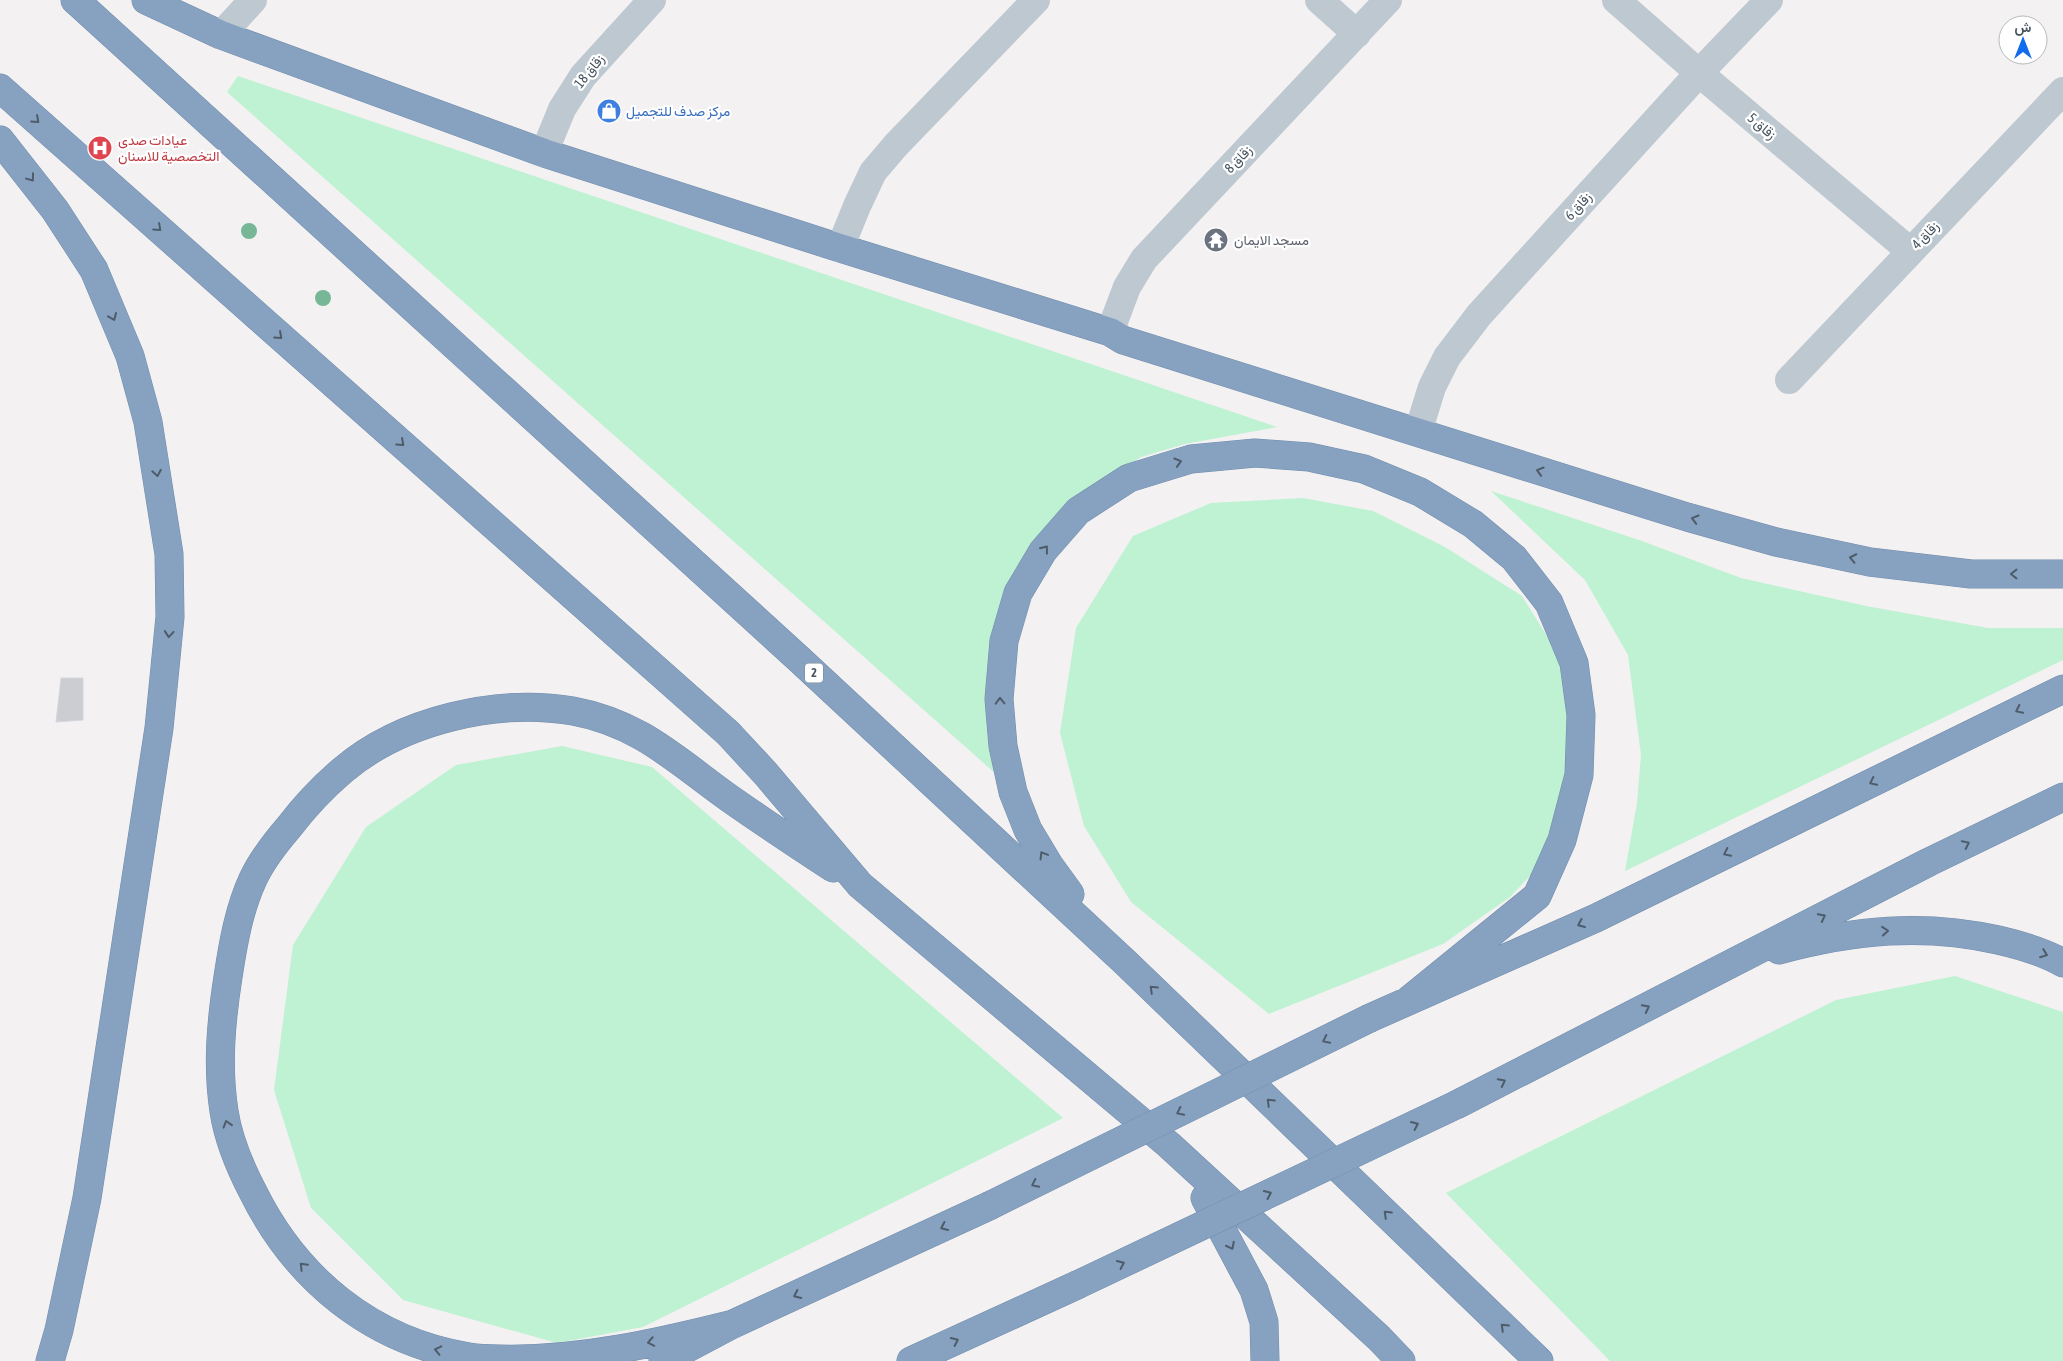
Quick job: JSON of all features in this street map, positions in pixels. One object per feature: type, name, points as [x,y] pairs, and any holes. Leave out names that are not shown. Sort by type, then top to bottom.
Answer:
[{"type":"highway","name":"2","points":[[75,0],[800,660],[1126,963],[1539,1361]]},
{"type":"highway","points":[[146,0],[221,35],[544,153],[1110,332],[1123,340],[1776,542],[1870,562],[1971,574],[2063,574]]},
{"type":"highway","points":[[0,88],[728,733],[766,774],[860,885]]},
{"type":"highway","points":[[0,140],[55,210],[94,270],[130,356],[148,422],[169,554],[170,617],[159,728],[87,1198],[59,1330],[50,1361]]},
{"type":"highway","points":[[1126,963],[1075,902],[1049,865],[1028,830],[1013,792],[1003,746],[999,699],[1004,641],[1018,593],[1043,551],[1078,510],[1129,478],[1190,459],[1255,453],[1309,457],[1372,472],[1420,492],[1473,524],[1514,558],[1549,602],[1574,663],[1581,715],[1579,775],[1562,840],[1537,896],[1409,1000]]},
{"type":"highway","points":[[663,1361],[733,1324],[989,1206],[1370,1018],[1596,918],[2063,689]]},
{"type":"highway","points":[[733,1324],[688,1335],[580,1356],[527,1360],[471,1358],[418,1345],[368,1322],[328,1292],[291,1253],[262,1210],[240,1166],[224,1113],[220,1066],[222,1014],[238,924],[253,878],[279,839],[307,804],[345,768],[386,742],[433,722],[480,710],[525,706],[571,711],[611,720],[641,734],[675,756],[761,821],[860,885],[1169,1145],[1379,1338],[1401,1361]]},
{"type":"highway","points":[[911,1361],[1077,1285],[1458,1104],[1929,862],[2063,797]]},
{"type":"highway","points":[[1734,962],[1791,947],[1850,935],[1908,929],[1967,933],[2017,944],[2063,963]]},
{"type":"highway","points":[[1169,1145],[1197,1182],[1254,1290],[1264,1322],[1265,1361]]},
{"type":"street","points":[[221,35],[253,0]]},
{"type":"street","name":"زقاق 18","points":[[544,153],[562,109],[583,76],[652,0]]},
{"type":"street","points":[[840,248],[856,206],[873,172],[896,145],[1036,0]]},
{"type":"street","points":[[1319,0],[1358,34]]},
{"type":"street","name":"زقاق 8","points":[[1110,332],[1127,287],[1144,259],[1388,0]]},
{"type":"street","name":"زقاق 5","points":[[1616,0],[1699,73],[1910,251]]},
{"type":"street","name":"زقاق 6","points":[[1418,432],[1432,387],[1446,357],[1479,315],[1699,73],[1769,0]]},
{"type":"street","name":"زقاق 4","points":[[1789,380],[2063,91]]},
{"type":"green space","points":[[238,76],[1277,427],[1185,444],[1141,457],[1098,487],[1023,576],[996,774],[227,92]]},
{"type":"green space","points":[[1491,491],[1642,541],[1741,578],[1866,606],[1988,628],[2063,628],[2063,660],[1625,871],[1637,803],[1641,755],[1628,655],[1585,580]]},
{"type":"green space","points":[[1303,498],[1373,511],[1445,547],[1522,596],[1560,657],[1576,729],[1545,860],[1510,897],[1443,944],[1269,1014],[1131,902],[1084,826],[1060,733],[1076,628],[1133,536],[1211,503]]},
{"type":"green space","points":[[562,746],[652,767],[1063,1118],[643,1327],[557,1343],[403,1300],[311,1208],[274,1090],[293,945],[366,827],[456,765]]},
{"type":"green space","points":[[1955,976],[2063,1012],[2063,1361],[1610,1361],[1446,1193],[1836,1000]]},
{"type":"building","points":[[61,678],[83,678],[83,720],[56,722]]},
{"type":"place","name":"مركز صدف للتجميل","points":[[609,111]]},
{"type":"place","name":"عيادات صدى التخصصية للاسنان","points":[[100,148]]},
{"type":"place","name":"مسجد الايمان","points":[[1216,240]]}]
